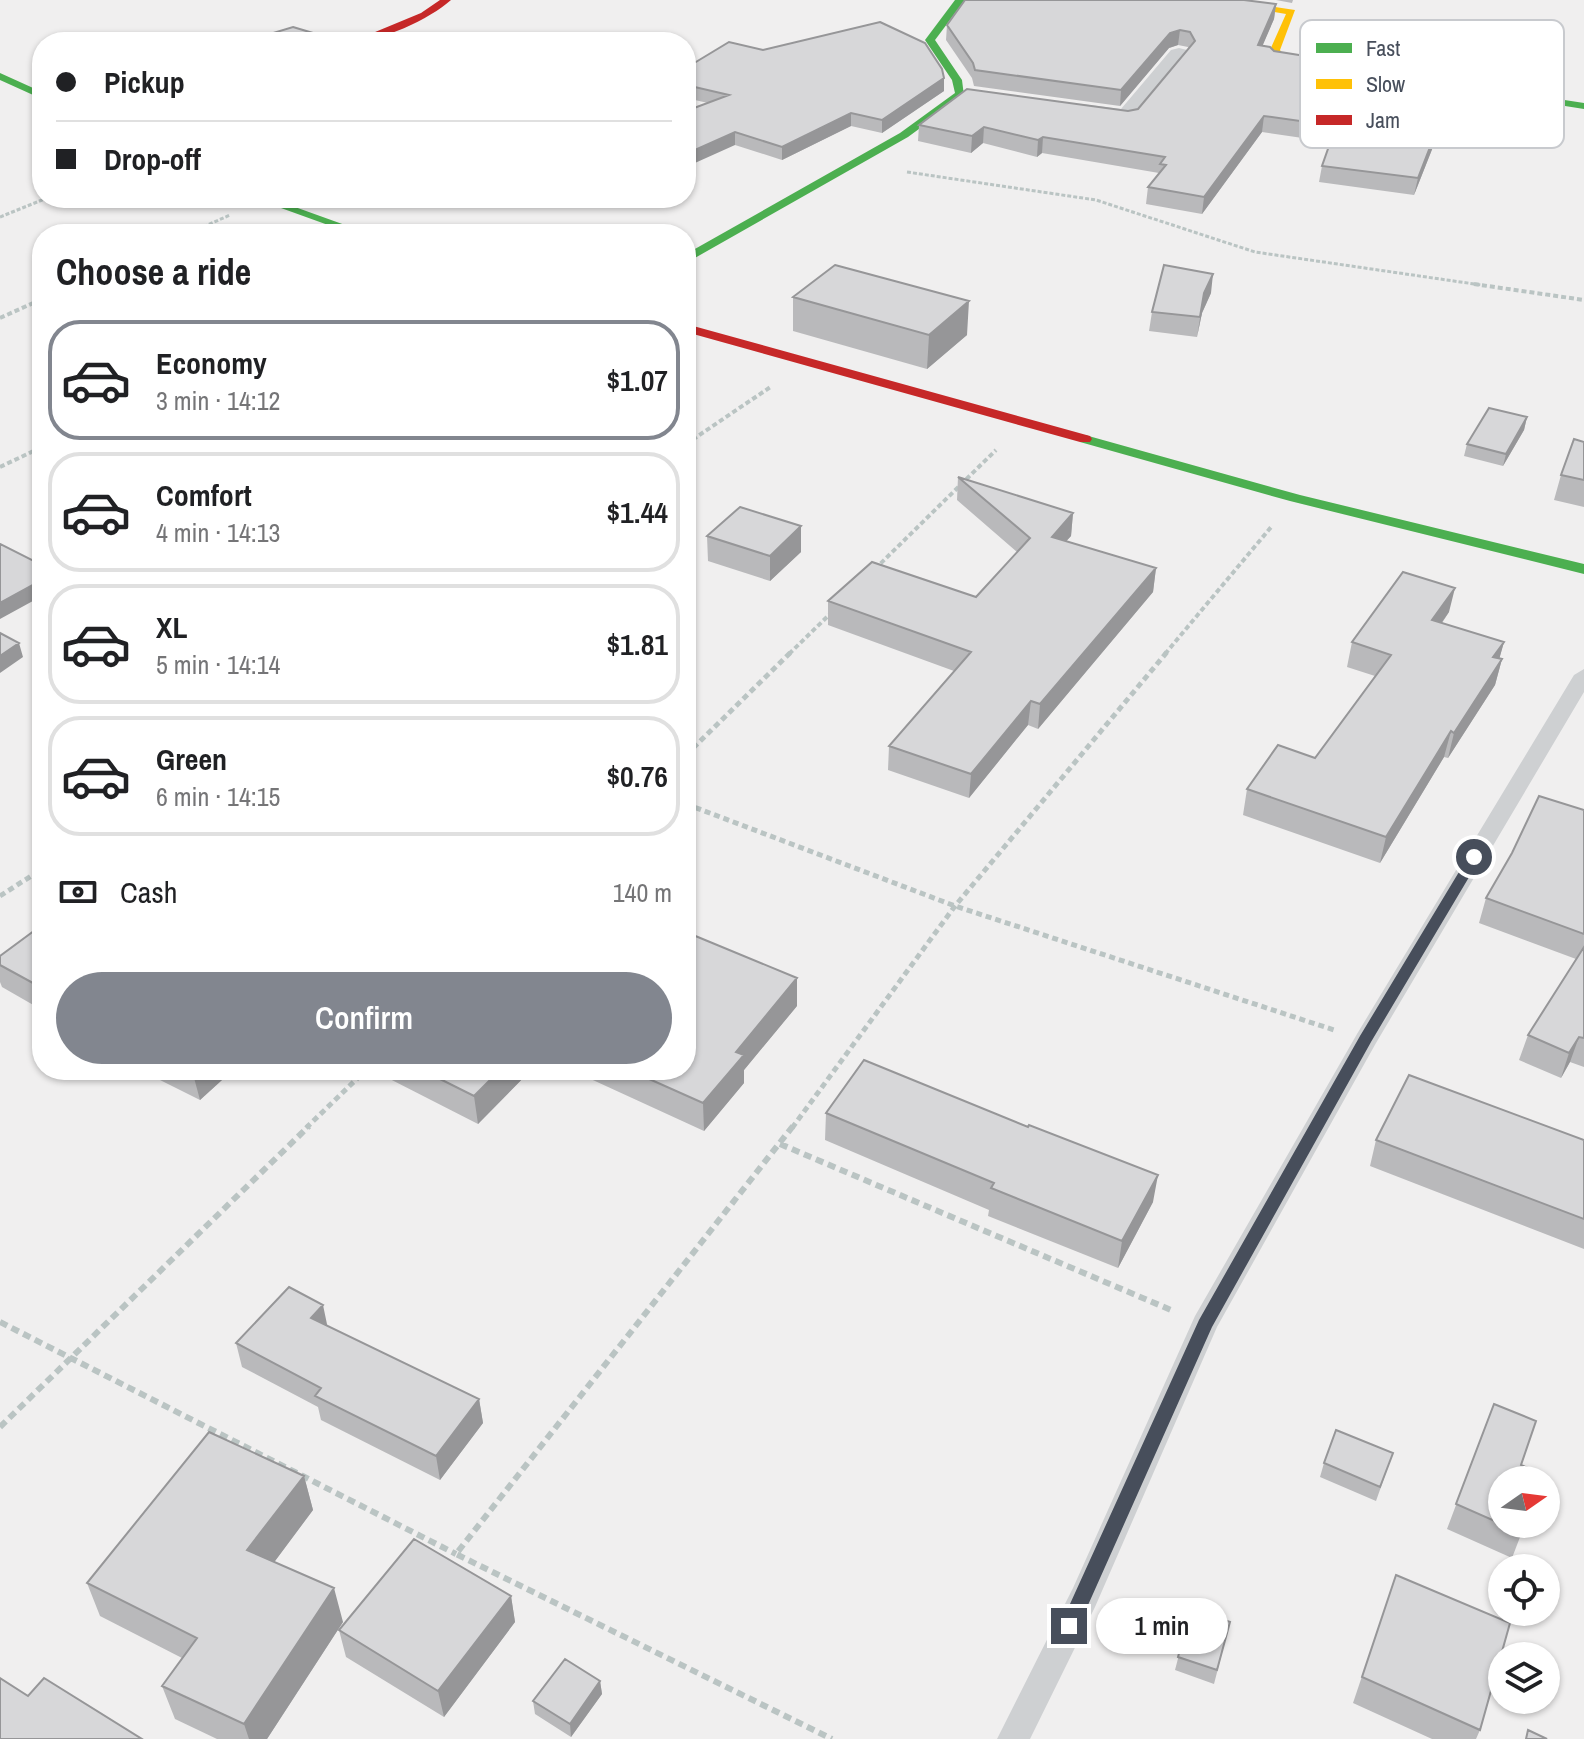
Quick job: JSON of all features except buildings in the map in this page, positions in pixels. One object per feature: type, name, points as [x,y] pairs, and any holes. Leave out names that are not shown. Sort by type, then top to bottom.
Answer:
[{"type":"street","points":[[381,32],[424,15],[446,0]]},
{"type":"street","points":[[960,0],[930,40],[957,80],[960,94]]},
{"type":"street","points":[[1206,0],[1292,12],[1275,50],[1281,59],[1300,62]]},
{"type":"street","points":[[1051,107],[1127,117],[1179,55]]},
{"type":"street","points":[[0,76],[32,91]]},
{"type":"street","points":[[696,253],[904,135],[960,94],[991,98]]},
{"type":"street","points":[[1564,103],[1584,106]]},
{"type":"street","points":[[288,208],[335,224]]},
{"type":"street","points":[[696,331],[1295,498],[1584,569]]},
{"type":"lane","points":[[1013,1739],[1084,1597],[1205,1324],[1365,1040],[1584,675]]},
{"type":"path","points":[[850,163],[1096,200],[1255,252],[1584,300]]},
{"type":"path","points":[[0,217],[32,204]]},
{"type":"path","points":[[0,318],[32,304]]},
{"type":"path","points":[[696,437],[810,361]]},
{"type":"path","points":[[867,577],[1025,421]]},
{"type":"path","points":[[0,467],[32,452]]},
{"type":"path","points":[[456,1554],[780,1144],[955,906],[1295,498]]},
{"type":"path","points":[[696,745],[833,610]]},
{"type":"path","points":[[696,808],[955,906],[1365,1040]]},
{"type":"path","points":[[0,896],[32,875]]},
{"type":"path","points":[[0,1427],[356,1080]]},
{"type":"path","points":[[780,1144],[1205,1324]]},
{"type":"path","points":[[0,1322],[456,1554],[832,1739]]},
{"type":"traffic: fast","points":[[696,253],[904,135],[960,94],[957,80],[930,40],[960,0]]},
{"type":"traffic: fast","points":[[0,76],[32,91]]},
{"type":"traffic: fast","points":[[1564,103],[1584,106]]},
{"type":"traffic: fast","points":[[288,208],[335,224]]},
{"type":"traffic: fast","points":[[1085,439],[1295,498],[1584,569]]},
{"type":"traffic: slow","points":[[1206,0],[1292,12],[1275,50],[1281,59],[1300,62]]},
{"type":"traffic: jam","points":[[381,32],[424,15],[446,0]]},
{"type":"traffic: jam","points":[[696,331],[1085,439]]},
{"type":"route","points":[[1069,1626],[1205,1324],[1365,1040],[1474,857]]}]
